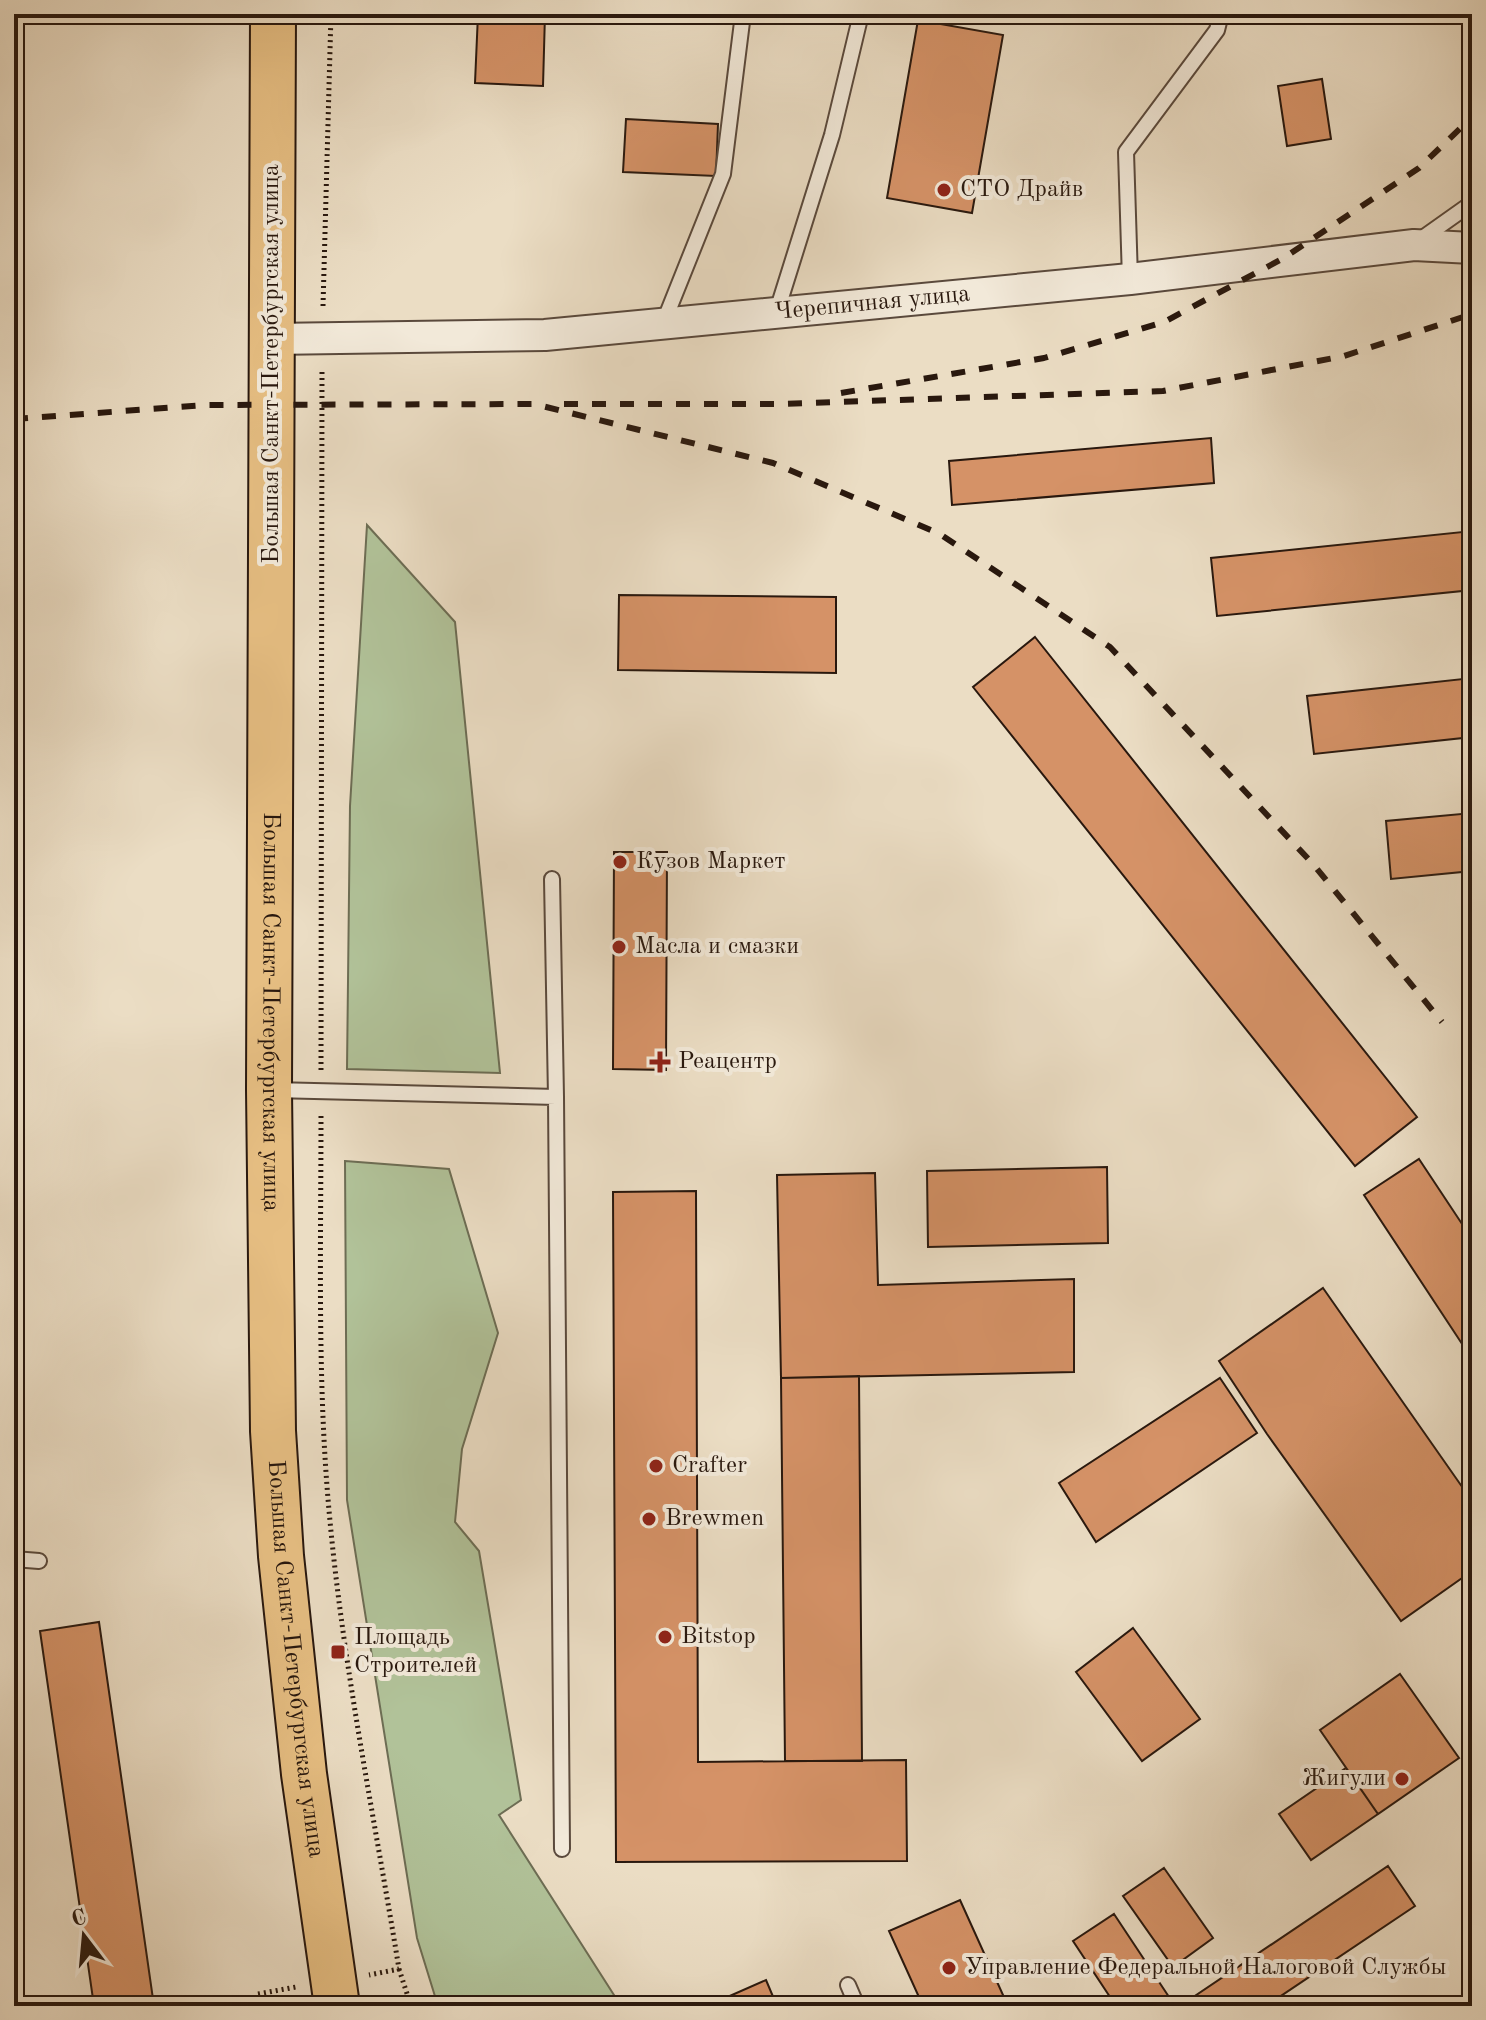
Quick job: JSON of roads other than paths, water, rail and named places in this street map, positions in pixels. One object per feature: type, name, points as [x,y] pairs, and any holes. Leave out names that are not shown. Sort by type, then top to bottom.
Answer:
[{"type":"main road","name":"Большая Санкт-Петербургская улица","points":[[273,14],[269,1090],[273,1416],[281,1556],[304,1774],[335,1994]]},
{"type":"street","name":"Черепичная улица","points":[[272,339],[545,335],[1130,279],[1414,245],[1472,248]]},
{"type":"lane","points":[[663,324],[723,174],[743,14]]},
{"type":"lane","points":[[776,314],[832,135],[861,14]]},
{"type":"lane","points":[[1130,279],[1126,152],[1217,30],[1221,14]]},
{"type":"lane","points":[[1414,245],[1472,203]]},
{"type":"lane","points":[[552,879],[562,1849]]},
{"type":"lane","points":[[269,1090],[556,1097]]},
{"type":"lane","points":[[14,1559],[39,1561]]},
{"type":"lane","points":[[848,1985],[857,2006]]},
{"type":"railway","points":[[841,393],[1044,358],[1164,322],[1282,259],[1419,168],[1472,117]]},
{"type":"railway","points":[[564,404],[778,404],[1163,391],[1344,356],[1463,317],[1472,311]]},
{"type":"railway","points":[[14,419],[206,405],[534,404],[773,463],[940,534],[1110,647],[1313,864],[1442,1022]]},
{"type":"place","name":"СТО Драйв","points":[[944,190]]},
{"type":"place","name":"Кузов Маркет","points":[[620,862]]},
{"type":"place","name":"Масла и смазки","points":[[619,947]]},
{"type":"place","name":"Реацентр","points":[[660,1062]]},
{"type":"place","name":"Crafter","points":[[656,1466]]},
{"type":"place","name":"Brewmen","points":[[649,1519]]},
{"type":"place","name":"Bitstop","points":[[665,1637]]},
{"type":"place","name":"Площадь Строителей","points":[[338,1652]]},
{"type":"place","name":"Жигули","points":[[1402,1779]]},
{"type":"place","name":"Управление Федеральной Налоговой Службы","points":[[949,1968]]}]
